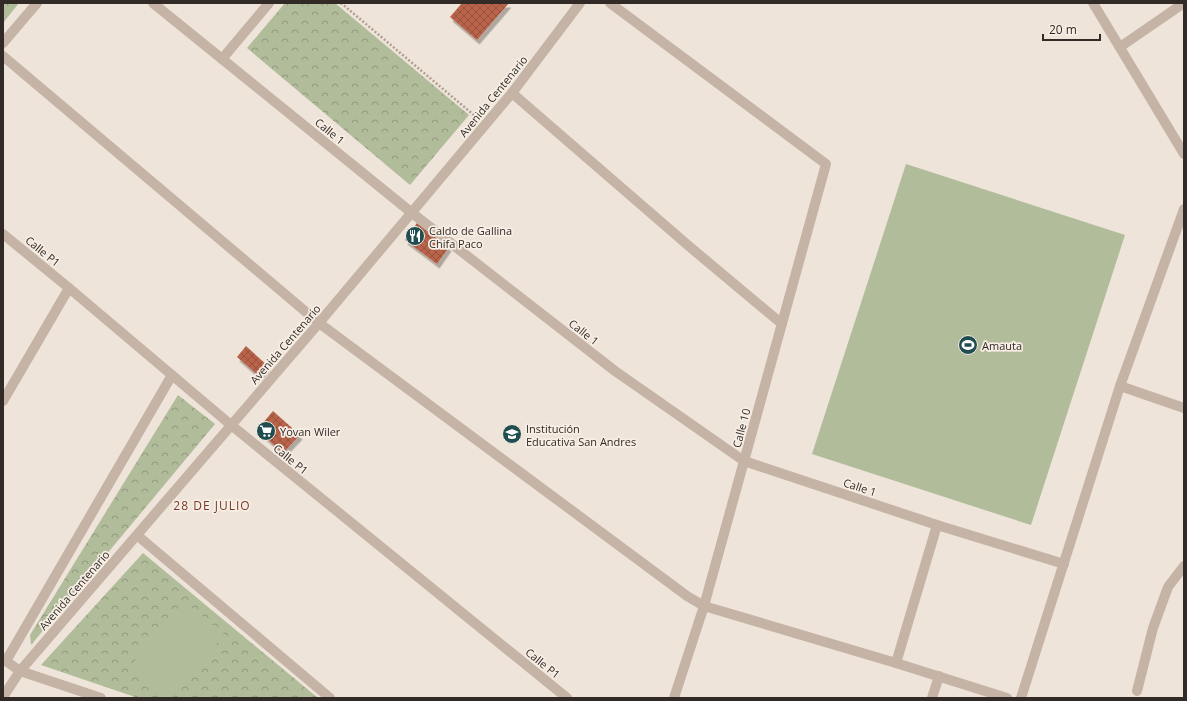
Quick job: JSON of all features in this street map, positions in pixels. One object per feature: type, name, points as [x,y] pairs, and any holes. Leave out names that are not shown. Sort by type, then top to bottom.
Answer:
[{"type":"street","points":[[3,43],[37,3]]},
{"type":"street","name":"Calle 1","points":[[153,3],[412,213],[615,371],[744,461],[937,525],[1064,564]]},
{"type":"street","points":[[222,59],[269,3]]},
{"type":"street","name":"Avenida Centenario","points":[[3,697],[20,671],[138,536],[512,93],[580,3]]},
{"type":"street","name":"Calle 10","points":[[610,3],[826,164],[704,606],[674,698]]},
{"type":"street","points":[[1093,3],[1184,154]]},
{"type":"street","points":[[1120,47],[1184,3]]},
{"type":"street","points":[[3,56],[320,322],[687,596],[704,606],[939,676],[1007,698]]},
{"type":"street","points":[[512,93],[690,247],[782,324]]},
{"type":"street","points":[[1021,698],[1120,386],[1184,209]]},
{"type":"street","name":"Calle P1","points":[[3,234],[231,425],[567,698]]},
{"type":"street","points":[[3,401],[69,288]]},
{"type":"street","points":[[101,698],[20,671],[4,660],[172,375]]},
{"type":"street","points":[[1120,386],[1184,408]]},
{"type":"street","points":[[896,663],[937,525]]},
{"type":"street","points":[[138,536],[330,698]]},
{"type":"street","points":[[1138,691],[1154,628],[1168,587],[1184,566]]},
{"type":"street","points":[[932,698],[939,676]]},
{"type":"path","points":[[341,3],[485,125]]},
{"type":"green space","points":[[3,3],[19,3],[3,23]]},
{"type":"green space","points":[[285,3],[335,3],[469,115],[410,185],[247,48]]},
{"type":"green space","name":"Amauta","points":[[906,164],[1125,235],[1031,525],[812,454]]},
{"type":"green space","points":[[178,395],[215,424],[31,645],[30,635]]},
{"type":"green space","points":[[143,553],[318,698],[138,698],[41,665]]},
{"type":"green space","points":[[184,601],[224,634],[172,698],[164,698],[128,669]]},
{"type":"building","points":[[462,3],[509,3],[477,40],[450,17]]},
{"type":"building","points":[[417,223],[449,247],[437,264],[405,240]]},
{"type":"building","points":[[246,346],[268,366],[259,376],[237,357]]},
{"type":"building","points":[[273,411],[300,435],[283,453],[257,430]]},
{"type":"place","name":"Caldo de Gallina Chifa Paco","points":[[415,236]]},
{"type":"place","name":"Amauta","points":[[968,345]]},
{"type":"place","name":"Yovan Wiler","points":[[266,431]]},
{"type":"place","name":"Institución Educativa San Andres","points":[[512,434]]},
{"type":"district","name":"28 DE JULIO","points":[[212,505]]}]
